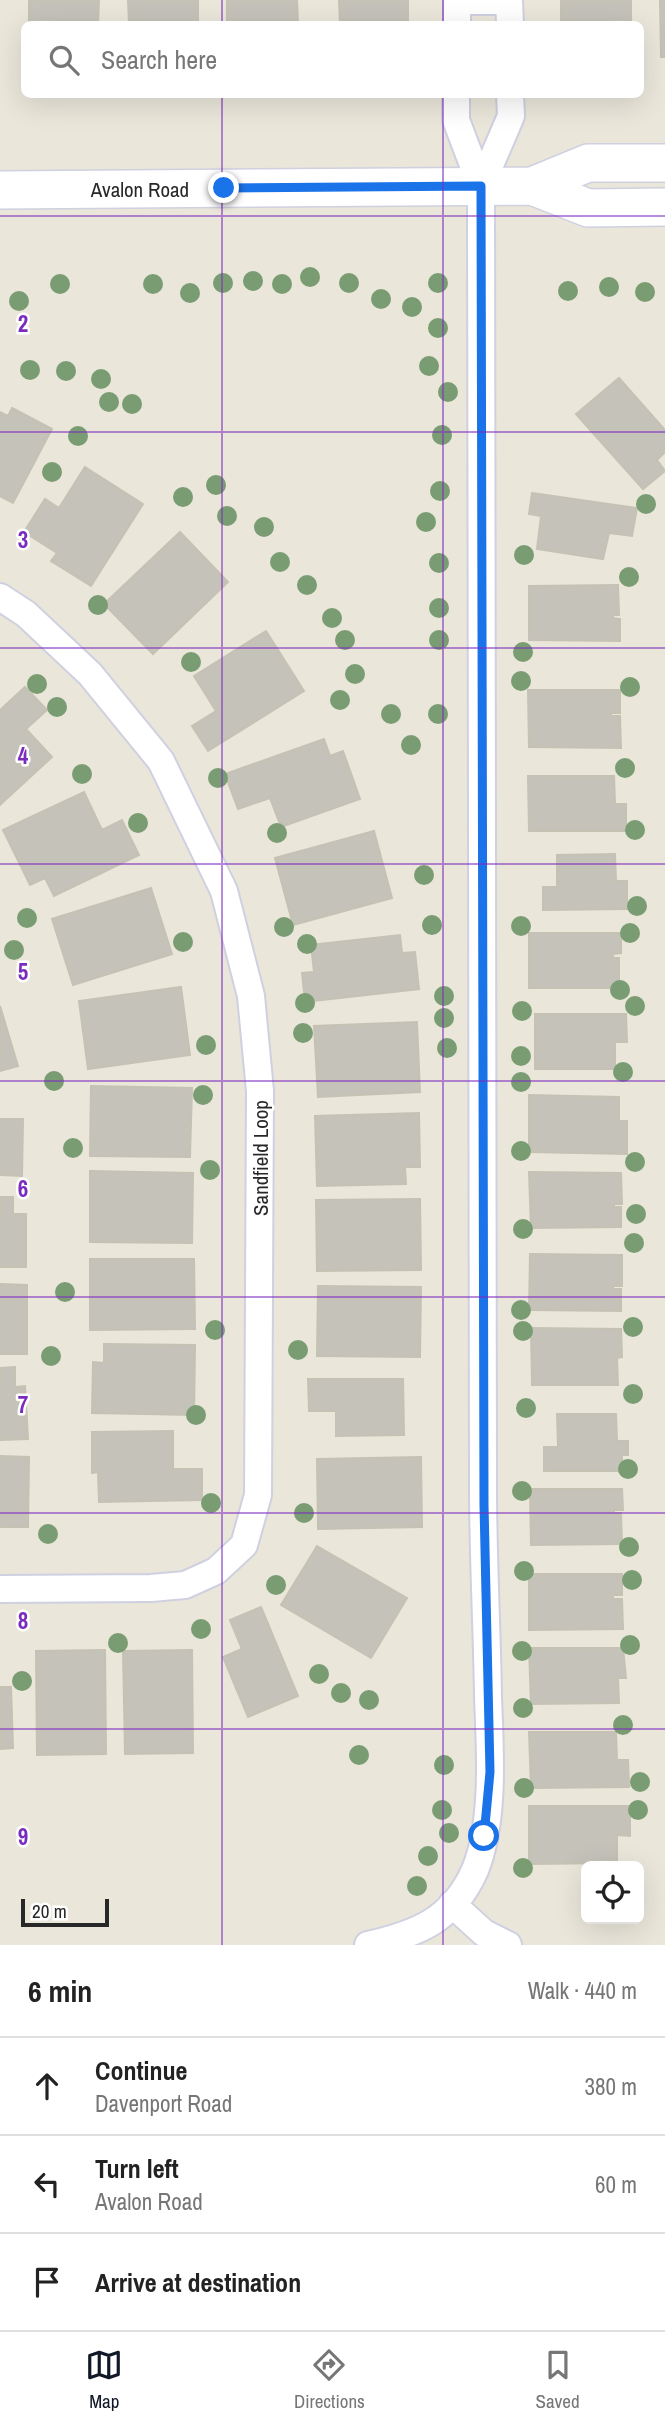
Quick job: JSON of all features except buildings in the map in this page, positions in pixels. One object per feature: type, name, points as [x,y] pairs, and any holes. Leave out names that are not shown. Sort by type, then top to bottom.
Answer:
[{"type":"main road","name":"Avalon Road","points":[[531,186],[588,163],[665,163]]},
{"type":"main road","name":"Avalon Road","points":[[0,190],[531,186],[588,208],[665,207]]},
{"type":"street","points":[[457,21],[457,0],[509,0],[510,21]]},
{"type":"street","points":[[368,1945],[430,1925],[452,1904],[474,1871],[484,1836],[490,1772],[484,1505],[481,186],[456,120],[456,98]]},
{"type":"street","points":[[481,186],[511,116],[510,98]]},
{"type":"street","name":"Sandfield Loop","points":[[0,597],[26,614],[90,674],[161,761],[224,891],[251,996],[260,1091],[258,1495],[244,1545],[215,1571],[185,1585],[151,1588],[0,1589]]},
{"type":"street","points":[[452,1904],[484,1933],[508,1945]]},
{"type":"route","points":[[224,188],[481,186],[484,1505],[490,1772],[484,1836]]}]
